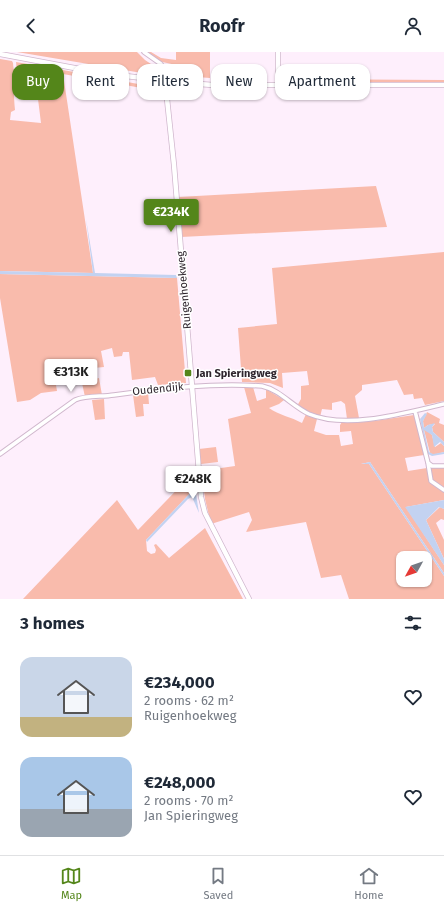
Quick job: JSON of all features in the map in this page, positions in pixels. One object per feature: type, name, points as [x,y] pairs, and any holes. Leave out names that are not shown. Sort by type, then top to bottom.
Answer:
[{"type":"street","points":[[144,52],[160,64]]},
{"type":"street","points":[[278,52],[278,64]]},
{"type":"street","points":[[0,54],[137,78]]},
{"type":"street","points":[[203,84],[275,84]]},
{"type":"street","points":[[370,85],[444,85]]},
{"type":"street","name":"Ruigenhoekweg","points":[[168,100],[192,386]]},
{"type":"street","name":"Oudendijk","points":[[0,454],[71,403],[82,397],[192,386],[253,385],[268,387],[307,413],[335,421],[364,419],[415,411],[444,404]]},
{"type":"street","points":[[192,386],[200,497],[205,513],[249,599]]},
{"type":"street","points":[[415,411],[431,481],[444,490]]},
{"type":"street","points":[[428,463],[432,466],[444,466]]},
{"type":"shaded area","points":[[17,52],[137,52],[151,64],[137,64],[137,72],[129,71],[129,64],[88,64]]},
{"type":"shaded area","points":[[146,52],[151,52],[161,58],[176,60],[176,52],[210,52],[210,78],[203,77],[203,64],[172,64],[158,61]]},
{"type":"shaded area","points":[[0,59],[12,61],[13,63],[12,100],[14,100],[15,110],[11,112],[10,120],[41,123],[38,100],[64,100],[64,81],[93,273],[0,271]]},
{"type":"shaded area","points":[[16,62],[28,64],[16,64]]},
{"type":"shaded area","points":[[64,70],[72,72],[72,76],[64,74]]},
{"type":"shaded area","points":[[370,80],[444,80],[444,82],[370,82]]},
{"type":"shaded area","points":[[129,82],[137,84],[137,87],[129,86]]},
{"type":"shaded area","points":[[376,186],[387,227],[181,237],[178,197]]},
{"type":"shaded area","points":[[444,252],[444,401],[425,405],[422,398],[414,399],[413,394],[404,395],[397,380],[362,385],[362,390],[355,396],[359,418],[347,419],[345,404],[341,401],[332,403],[332,410],[322,409],[320,417],[297,406],[301,399],[301,386],[309,385],[307,371],[282,373],[283,388],[270,383],[242,382],[238,328],[277,324],[272,268]]},
{"type":"shaded area","points":[[0,274],[177,278],[186,383],[158,385],[155,377],[132,380],[129,352],[123,352],[122,356],[114,357],[112,348],[101,351],[104,367],[83,369],[85,381],[99,378],[102,395],[85,397],[82,383],[73,385],[70,365],[53,367],[57,391],[41,393],[30,400],[17,402],[0,298]]},
{"type":"shaded area","points":[[244,387],[253,387],[257,401],[266,398],[266,389],[284,400],[269,408],[302,423],[306,414],[317,419],[314,431],[326,435],[339,435],[341,446],[353,444],[351,431],[340,432],[340,425],[342,422],[374,421],[414,415],[424,455],[405,458],[408,471],[427,468],[431,481],[444,492],[444,500],[406,507],[444,565],[444,573],[432,555],[432,551],[429,551],[370,462],[361,464],[369,464],[427,551],[396,551],[396,587],[432,587],[432,558],[444,576],[444,599],[349,599],[341,575],[321,578],[306,522],[246,532],[252,520],[249,512],[211,524],[205,499],[201,467],[206,467],[207,470],[235,466],[228,419],[251,413]]},
{"type":"shaded area","points":[[148,392],[149,404],[143,404],[144,416],[136,417],[133,395]]},
{"type":"shaded area","points":[[104,399],[105,419],[95,420],[92,400]]},
{"type":"shaded area","points":[[427,412],[440,419],[439,423],[444,425],[444,442],[433,432],[432,427],[435,424],[428,425],[424,428],[423,421]]},
{"type":"shaded area","points":[[426,429],[432,435],[435,447],[441,443],[444,446],[444,452],[433,455],[430,453],[424,430]]},
{"type":"shaded area","points":[[216,447],[218,462],[201,464],[199,449]]},
{"type":"shaded area","points":[[430,468],[444,468],[444,489],[432,480]]},
{"type":"shaded area","points":[[193,473],[193,490],[146,540],[147,551],[151,554],[155,553],[156,550],[154,545],[156,544],[169,558],[205,528],[243,599],[23,599],[117,500],[138,530]]},
{"type":"shaded area","points":[[440,507],[444,509],[444,520],[441,519],[436,523],[444,540],[444,559],[426,520]]},
{"type":"water","points":[[86,219],[95,273],[176,275],[177,278],[0,274],[0,271],[93,273]]},
{"type":"water","points":[[425,413],[427,414],[423,421],[424,428],[435,423],[432,427],[433,432],[444,442],[444,446],[440,442],[434,447],[432,435],[424,430],[429,452],[433,454],[444,452],[444,454],[432,456],[428,454],[420,419]]},
{"type":"water","points":[[370,462],[429,551],[427,551],[369,464],[361,464]]},
{"type":"water","points":[[193,475],[199,513],[192,497],[188,499],[147,542],[146,540],[193,490]]},
{"type":"water","points":[[444,500],[444,509],[439,507],[426,520],[444,559],[444,565],[405,507]]},
{"type":"water","points":[[432,555],[444,573],[444,576],[432,558]]},
{"type":"place","name":"Jan Spieringweg","points":[[188,373]]}]
